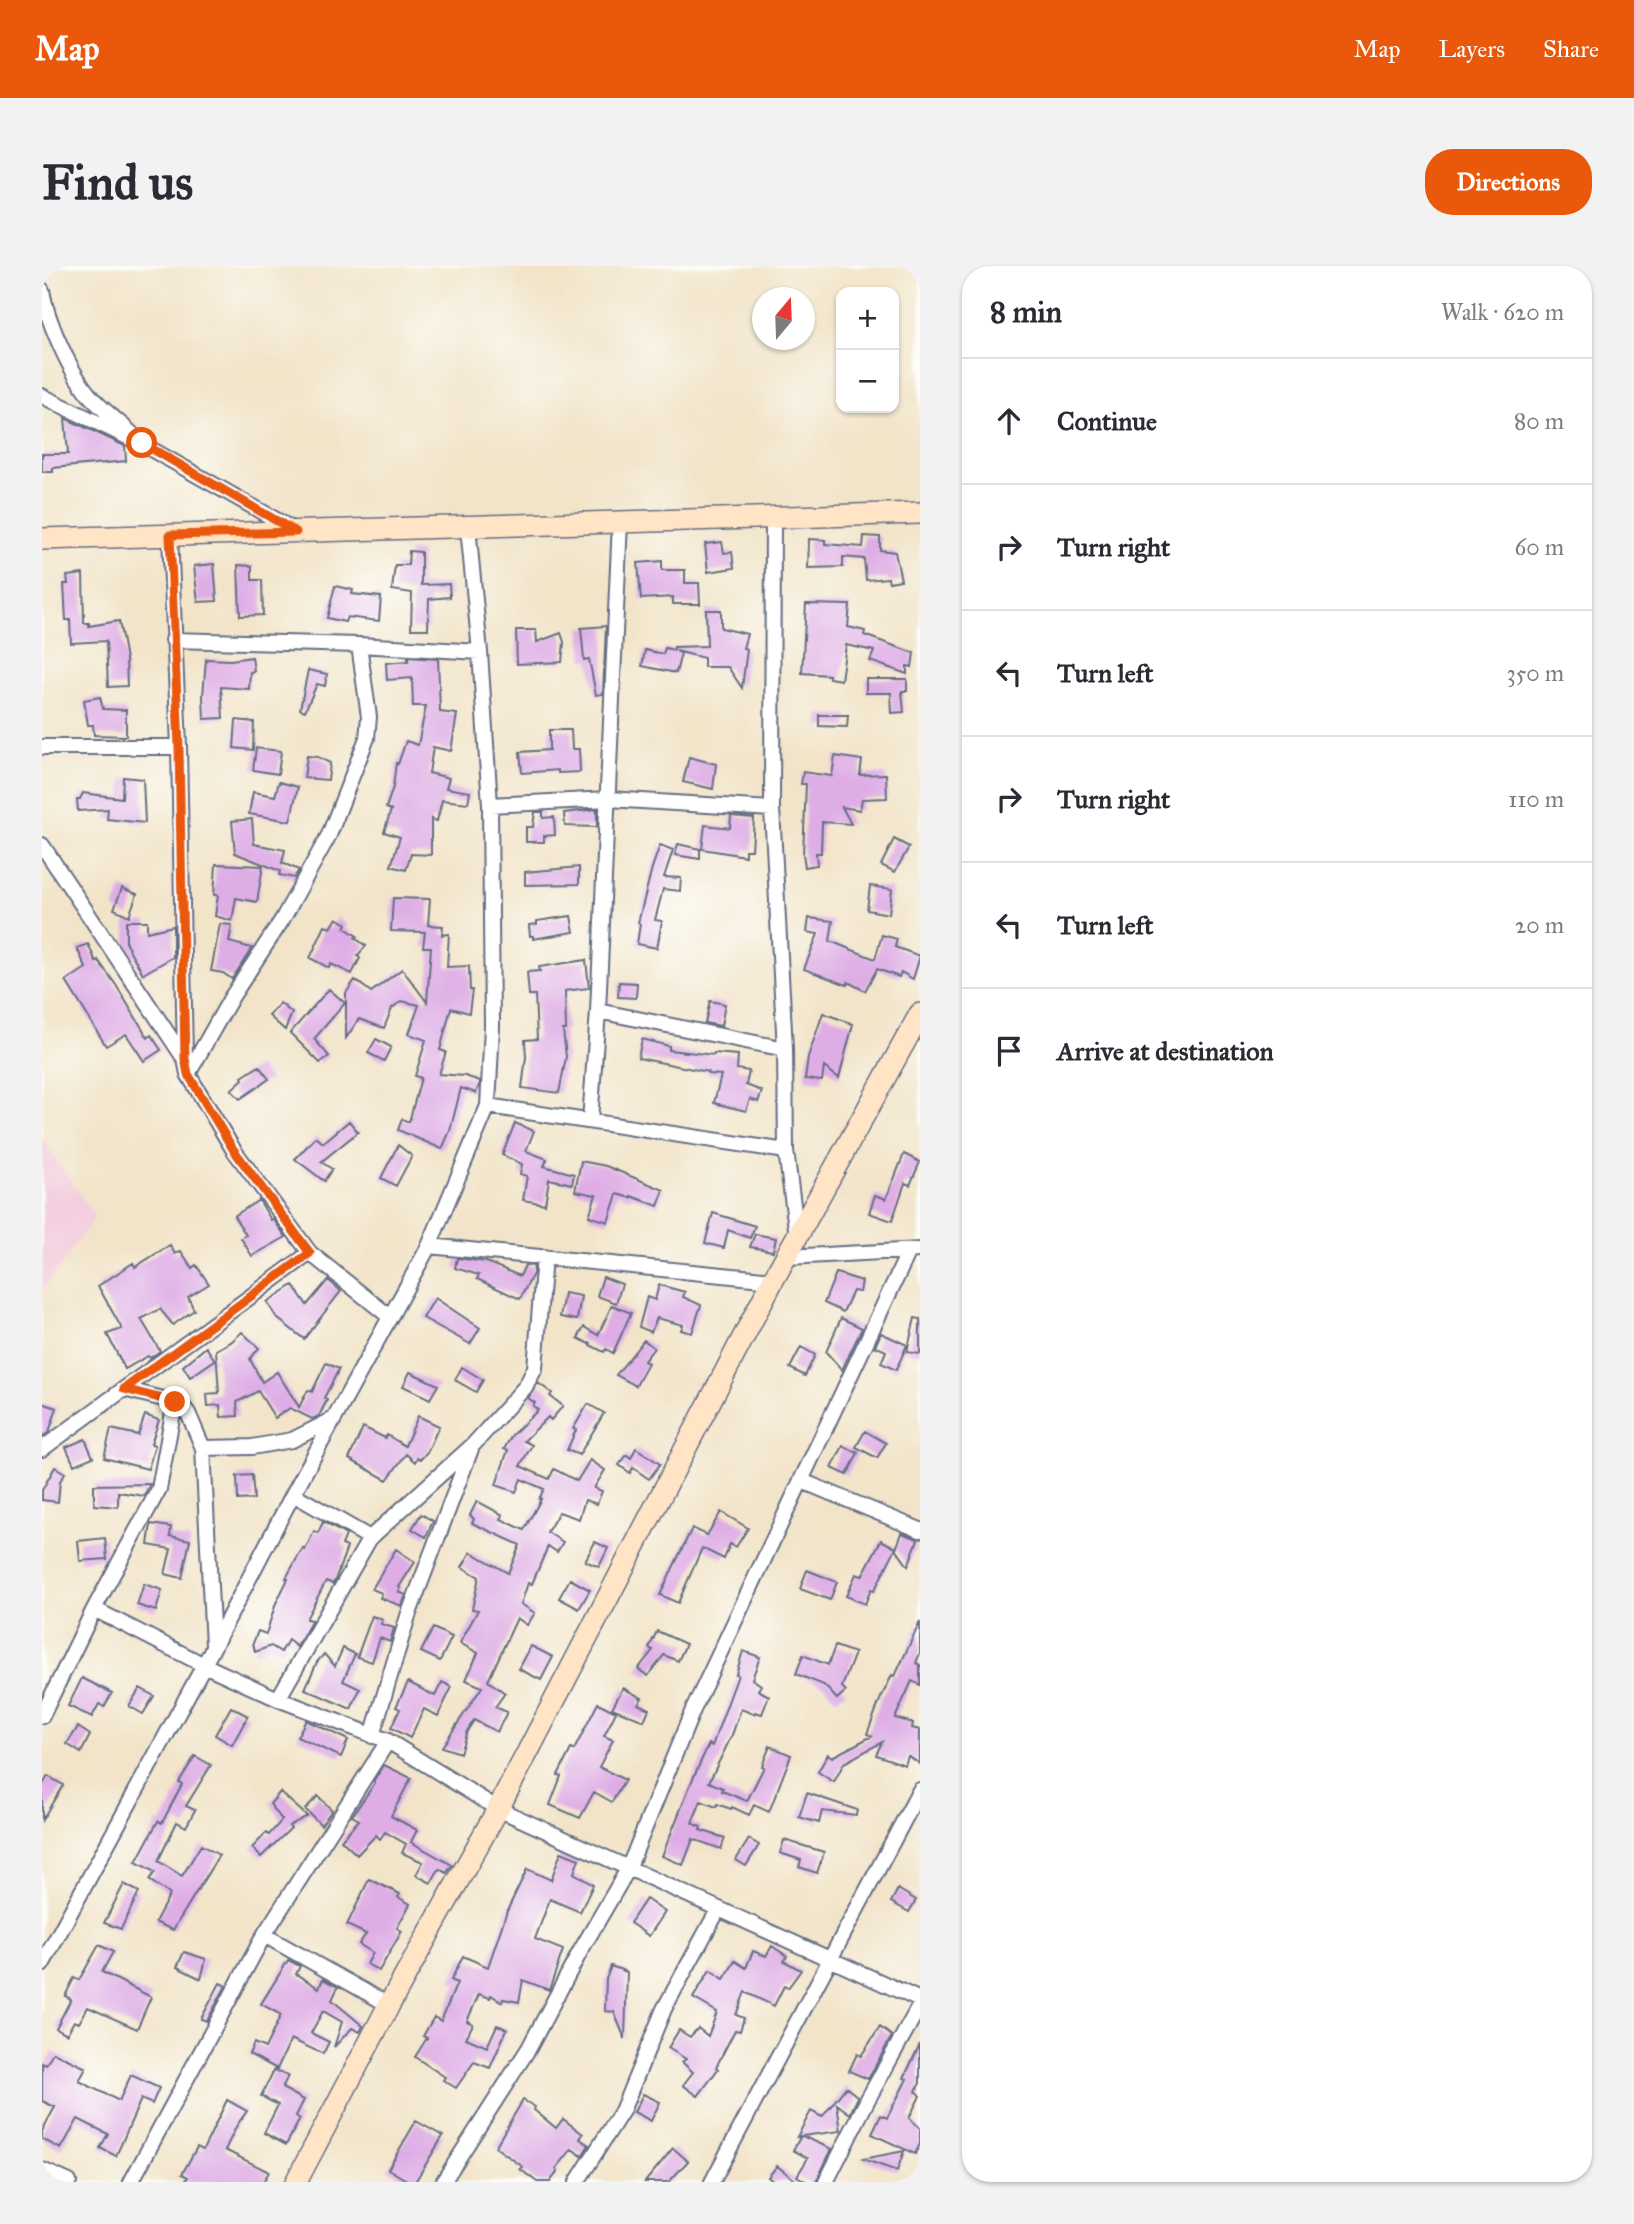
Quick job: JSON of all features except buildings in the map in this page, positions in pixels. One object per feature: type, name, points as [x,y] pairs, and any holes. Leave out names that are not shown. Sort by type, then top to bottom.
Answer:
[{"type":"street","points":[[42,290],[44,304],[66,357],[90,396],[142,443]]},
{"type":"street","points":[[42,396],[142,443],[296,532]]},
{"type":"street","points":[[42,539],[920,513]]},
{"type":"street","points":[[773,518],[772,809],[785,1049],[786,1151],[797,1236]]},
{"type":"street","points":[[590,1121],[609,799],[620,522]]},
{"type":"street","points":[[42,1965],[293,1494],[429,1246],[488,1106],[492,1026],[490,806],[480,652],[468,527]]},
{"type":"street","points":[[170,535],[179,747],[187,1067]]},
{"type":"street","points":[[173,640],[359,645],[480,652]]},
{"type":"street","points":[[187,1067],[282,920],[329,835],[367,738],[369,717],[359,645]]},
{"type":"street","points":[[42,747],[179,747]]},
{"type":"street","points":[[490,806],[609,799],[772,809]]},
{"type":"street","points":[[42,845],[187,1067],[233,1149],[310,1253],[390,1317]]},
{"type":"street","points":[[598,1011],[785,1049]]},
{"type":"street","points":[[296,2182],[389,2004],[498,1809],[773,1280],[920,1014]]},
{"type":"street","points":[[488,1106],[786,1151]]},
{"type":"street","points":[[429,1246],[773,1280]]},
{"type":"street","points":[[443,2182],[529,2048],[628,1868],[692,1710],[915,1251],[787,1257]]},
{"type":"street","points":[[42,1449],[310,1253]]},
{"type":"street","points":[[278,1699],[370,1538],[473,1445],[526,1386],[535,1368],[544,1257]]},
{"type":"street","points":[[124,1389],[175,1402],[188,1413],[202,1448],[213,1648]]},
{"type":"street","points":[[42,1716],[94,1609],[159,1489],[175,1402]]},
{"type":"street","points":[[202,1448],[251,1447],[292,1440],[334,1419]]},
{"type":"street","points":[[372,1736],[408,1616],[473,1445]]},
{"type":"street","points":[[802,1481],[920,1530]]},
{"type":"street","points":[[293,1494],[370,1538]]},
{"type":"street","points":[[94,1609],[278,1699],[388,1741],[498,1809],[920,2000]]},
{"type":"street","points":[[131,2182],[264,1935],[388,1741]]},
{"type":"street","points":[[712,2182],[920,1790]]},
{"type":"street","points":[[577,2182],[622,2111],[664,2009],[718,1910]]},
{"type":"street","points":[[264,1935],[389,2004]]},
{"type":"street","points":[[826,2182],[920,2005]]},
{"type":"street","points":[[42,2170],[69,2182]]},
{"type":"shaded area","points":[[42,1138],[95,1217],[42,1291]]},
{"type":"route","points":[[142,443],[296,532],[170,535],[179,747],[185,1059],[188,1074],[233,1149],[310,1253],[124,1389],[175,1402]]}]
